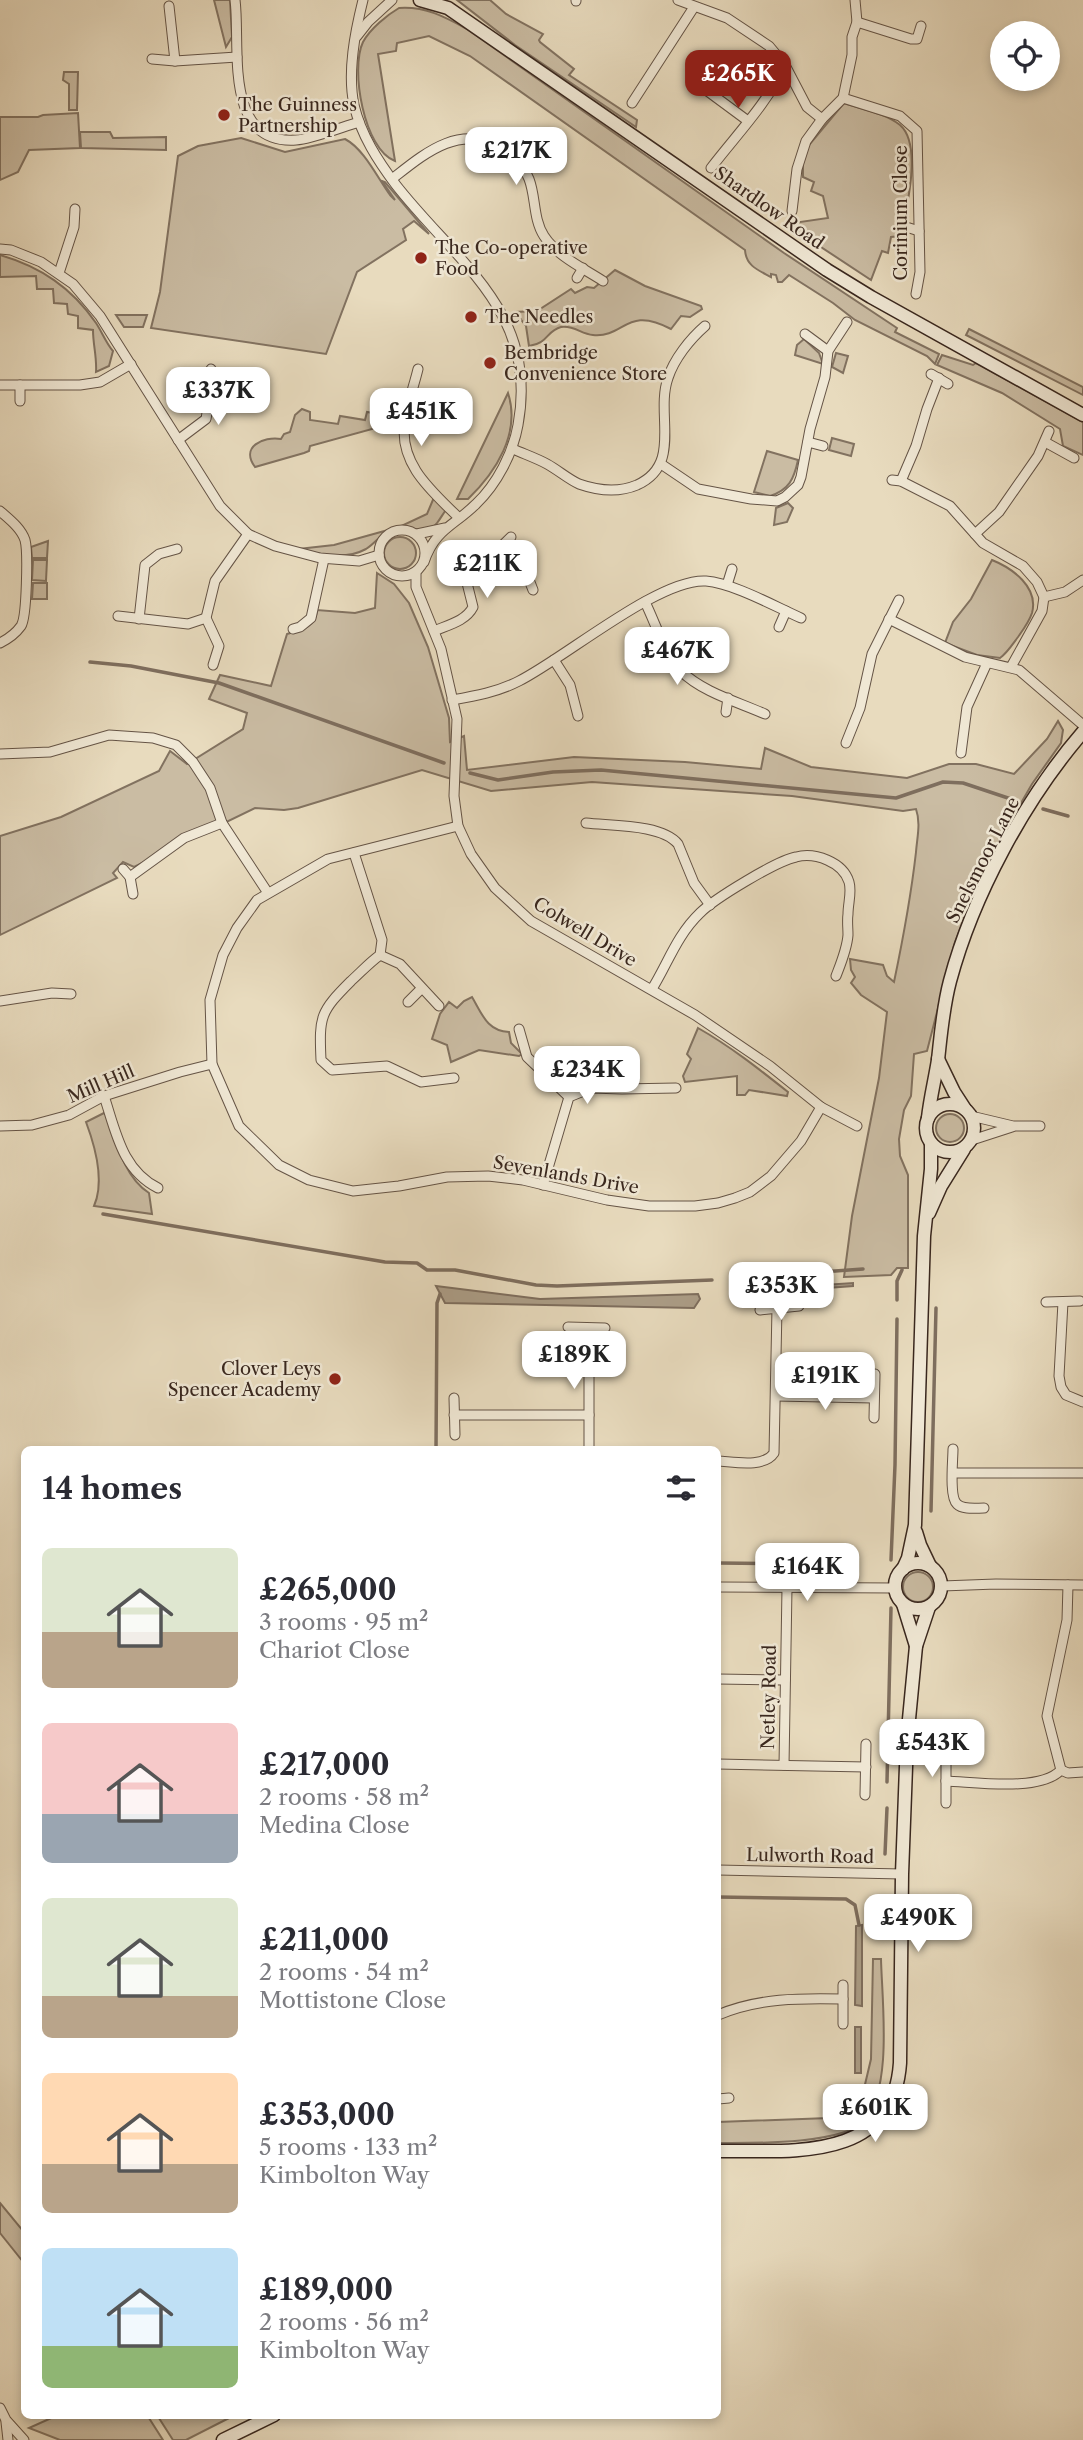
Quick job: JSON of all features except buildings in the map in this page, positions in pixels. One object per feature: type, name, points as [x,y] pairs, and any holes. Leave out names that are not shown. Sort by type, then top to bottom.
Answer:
[{"type":"street","points":[[235,0],[237,57],[243,107],[250,119],[268,134],[289,140],[300,140],[359,122]]},
{"type":"street","points":[[363,0],[353,54],[352,80],[359,122],[375,157],[481,282],[502,312],[514,338],[520,365],[521,396],[513,449],[484,496],[429,545],[424,562],[416,572],[404,576],[390,573],[381,564],[381,543],[392,532],[405,530],[417,534],[446,528]]},
{"type":"street","points":[[357,36],[392,0]]},
{"type":"street","name":"Shardlow Road","points":[[420,0],[445,4],[827,270],[882,304],[1083,415]]},
{"type":"street","points":[[678,0],[727,18],[769,46],[785,65],[807,107],[822,119]]},
{"type":"street","points":[[792,211],[797,169],[806,141],[843,97],[852,55],[852,37],[857,22],[855,0]]},
{"type":"street","points":[[169,6],[175,61]]},
{"type":"street","points":[[632,103],[694,7]]},
{"type":"street","points":[[857,22],[911,40],[917,39],[920,26]]},
{"type":"street","points":[[152,59],[175,61],[237,57]]},
{"type":"street","points":[[711,168],[775,87],[785,65]]},
{"type":"street","points":[[702,87],[748,121]]},
{"type":"street","name":"Corinium Close","points":[[843,97],[900,117],[917,131],[920,272],[916,294]]},
{"type":"street","points":[[392,179],[426,153],[446,142],[470,138],[493,143],[511,155],[527,175],[533,191],[538,226],[548,241],[603,281]]},
{"type":"street","points":[[59,273],[74,227],[75,209]]},
{"type":"street","points":[[903,226],[919,231]]},
{"type":"street","points":[[0,248],[41,262],[73,284],[100,316],[220,506],[248,534],[275,546],[324,559],[359,561],[379,555]]},
{"type":"street","points":[[577,278],[583,268]]},
{"type":"street","points":[[661,464],[698,489],[729,497],[777,501],[785,497],[798,485],[825,377],[828,351],[847,322]]},
{"type":"street","points":[[513,449],[547,464],[577,483],[598,489],[620,491],[639,484],[653,475],[661,464],[666,431],[664,398],[668,376],[690,339],[705,326]]},
{"type":"street","points":[[805,334],[828,351]]},
{"type":"street","points":[[1,385],[80,385],[100,382],[131,364]]},
{"type":"street","points":[[178,440],[206,419],[211,369]]},
{"type":"street","points":[[418,369],[405,422],[404,447],[422,481],[459,518]]},
{"type":"street","points":[[948,384],[935,376],[916,446],[897,480],[950,506],[991,550],[1023,566],[1037,582],[1044,597],[1038,619],[1011,667]]},
{"type":"street","points":[[20,385],[20,401]]},
{"type":"street","points":[[210,394],[249,400]]},
{"type":"street","points":[[975,534],[999,512],[1045,442],[1049,431]]},
{"type":"street","points":[[808,442],[823,446]]},
{"type":"street","points":[[1045,442],[1074,458]]},
{"type":"street","points":[[0,511],[25,538],[27,556],[25,618],[20,628],[0,643]]},
{"type":"street","points":[[213,665],[219,646],[206,618],[215,581],[248,534]]},
{"type":"street","points":[[417,534],[423,542],[424,562]]},
{"type":"street","points":[[434,631],[466,617],[473,607],[467,583],[472,573],[511,537]]},
{"type":"street","points":[[139,619],[145,565],[159,554],[177,549]]},
{"type":"street","points":[[492,556],[526,572],[533,590]]},
{"type":"street","points":[[293,629],[311,618],[324,559]]},
{"type":"street","points":[[727,585],[732,569]]},
{"type":"street","name":"Colwell Drive","points":[[416,572],[416,587],[442,649],[457,719],[454,796],[458,825],[471,854],[495,888],[531,920],[598,961],[652,989],[730,1038],[821,1107],[857,1126]]},
{"type":"street","name":"Colwell Drive","points":[[404,576],[416,587]]},
{"type":"street","points":[[1044,597],[1065,592],[1083,580]]},
{"type":"street","points":[[453,699],[485,694],[516,683],[645,602],[681,583],[706,581],[727,585],[801,618]]},
{"type":"street","points":[[846,743],[860,708],[872,654],[899,600]]},
{"type":"street","points":[[645,602],[680,670],[690,679],[765,714]]},
{"type":"street","points":[[779,627],[786,611]]},
{"type":"street","points":[[118,617],[188,624],[206,618]]},
{"type":"street","points":[[889,619],[965,657],[1011,667],[1033,681],[1083,725]]},
{"type":"street","points":[[554,660],[570,685],[578,716]]},
{"type":"street","points":[[961,753],[967,707],[987,663]]},
{"type":"street","points":[[726,712],[729,698]]},
{"type":"street","name":"Snelsmoor Lane","points":[[928,1118],[941,1024],[950,979],[964,934],[1022,816],[1052,771],[1083,732]]},
{"type":"street","points":[[0,754],[50,752],[109,736],[132,735],[176,745],[193,762],[210,788],[222,823],[268,893]]},
{"type":"street","points":[[130,877],[184,838],[222,823]]},
{"type":"street","points":[[586,823],[653,830],[674,839],[694,883],[710,905]]},
{"type":"street","name":"Sevenlands Drive","points":[[458,825],[328,859],[257,900],[237,928],[215,978],[210,1000],[212,1064],[239,1126],[279,1165],[309,1180],[353,1191],[447,1177],[488,1176],[523,1180],[591,1198],[649,1206],[718,1203],[750,1192],[771,1176],[801,1141],[821,1107]]},
{"type":"street","points":[[354,853],[382,940],[380,955],[364,966],[352,981],[337,993],[324,1012],[320,1029],[321,1060],[332,1070],[387,1066],[421,1083],[454,1078]]},
{"type":"street","points":[[652,989],[687,925],[710,905],[788,859],[804,856],[833,863],[842,870],[850,885],[847,942],[836,976]]},
{"type":"street","points":[[122,869],[130,877],[133,894]]},
{"type":"street","points":[[380,955],[400,964],[439,1006]]},
{"type":"street","points":[[408,1002],[421,989]]},
{"type":"street","points":[[0,1001],[52,993],[71,994]]},
{"type":"street","points":[[519,1029],[527,1057],[569,1097]]},
{"type":"street","points":[[926,1219],[941,1186],[975,1128],[938,1059]]},
{"type":"street","name":"Mill Hill","points":[[0,1126],[32,1125],[69,1115],[104,1096],[212,1064]]},
{"type":"street","points":[[569,1097],[591,1088],[676,1088]]},
{"type":"street","points":[[104,1096],[122,1152],[135,1171],[158,1188]]},
{"type":"street","points":[[543,1185],[569,1097]]},
{"type":"street","points":[[903,1569],[915,1525],[926,1198],[931,1169],[931,1144],[926,1131],[928,1118],[940,1106],[958,1105],[968,1113],[1013,1126],[1040,1126]]},
{"type":"street","points":[[931,1144],[936,1149],[950,1153],[1013,1126]]},
{"type":"street","points":[[1045,1302],[1080,1301]]},
{"type":"street","points":[[1063,1302],[1059,1380],[1066,1395],[1083,1402]]},
{"type":"street","points":[[760,1310],[799,1306]]},
{"type":"street","points":[[721,1461],[763,1462],[772,1456],[775,1449],[777,1308]]},
{"type":"street","points":[[568,1327],[605,1328]]},
{"type":"street","points":[[589,1329],[589,1446]]},
{"type":"street","points":[[874,1418],[875,1374]]},
{"type":"street","points":[[776,1396],[874,1398]]},
{"type":"street","points":[[454,1398],[455,1435]]},
{"type":"street","points":[[454,1415],[589,1415]]},
{"type":"street","points":[[953,1449],[953,1497],[957,1504],[964,1508],[984,1508]]},
{"type":"street","points":[[953,1473],[1083,1473]]},
{"type":"street","points":[[721,2151],[805,2150],[824,2147],[859,2135],[881,2115],[895,2090],[899,2073],[907,1740],[916,1646],[929,1607],[938,1598],[942,1586],[939,1574],[930,1566],[920,1545],[915,1525]]},
{"type":"street","points":[[916,1646],[895,1588],[898,1574],[903,1569],[916,1563],[930,1566]]},
{"type":"street","points":[[1060,1770],[1047,1716],[1067,1620],[1068,1585]]},
{"type":"street","points":[[942,1586],[1083,1585]]},
{"type":"street","points":[[721,1587],[895,1588]]},
{"type":"street","name":"Netley Road","points":[[784,1765],[786,1588]]},
{"type":"street","points":[[903,1604],[916,1609],[929,1607]]},
{"type":"street","points":[[721,1679],[785,1680]]},
{"type":"street","points":[[865,1795],[866,1744]]},
{"type":"street","points":[[946,1754],[946,1802]]},
{"type":"street","points":[[721,1764],[866,1767]]},
{"type":"street","points":[[1060,1770],[1068,1773],[1083,1772]]},
{"type":"street","points":[[946,1782],[1031,1783],[1046,1781],[1060,1770]]},
{"type":"street","name":"Lulworth Road","points":[[721,1870],[902,1874]]},
{"type":"street","points":[[843,1985],[843,2024]]},
{"type":"street","points":[[721,2014],[750,2004],[784,1999],[843,1999]]},
{"type":"street","points":[[721,2099],[729,2098]]},
{"type":"street","points":[[0,2408],[6,2420],[24,2440]]},
{"type":"street","points":[[223,2440],[266,2419]]},
{"type":"street","points":[[6,2420],[8,2440]]},
{"type":"shaded area","points":[[214,0],[230,0],[232,37],[226,47]]},
{"type":"shaded area","points":[[457,0],[490,0],[506,14],[543,34],[540,42],[574,69],[569,75],[637,120],[636,127],[515,45]]},
{"type":"shaded area","points":[[399,8],[426,11],[467,29],[784,253],[897,328],[895,332],[939,354],[935,364],[927,356],[855,320],[789,275],[782,282],[778,282],[776,275],[771,274],[771,277],[757,270],[750,264],[745,250],[470,56],[429,36],[397,43],[396,51],[378,54],[395,161],[384,154],[375,142],[362,107],[359,54],[370,32]]},
{"type":"shaded area","points":[[64,72],[78,72],[77,110],[69,110],[69,84],[63,80]]},
{"type":"shaded area","points":[[844,103],[894,121],[907,134],[911,147],[911,178],[901,236],[891,237],[888,253],[882,251],[871,280],[786,224],[828,218],[823,196],[811,191],[814,182],[803,177],[803,158],[809,145]]},
{"type":"shaded area","points":[[78,113],[80,148],[29,150],[18,172],[0,180],[0,117]]},
{"type":"shaded area","points":[[80,132],[110,132],[113,138],[166,137],[166,150],[81,148]]},
{"type":"shaded area","points":[[241,138],[285,152],[345,139],[364,156],[390,195],[395,200],[382,181],[429,234],[414,221],[403,229],[406,240],[357,272],[326,354],[151,328],[160,292],[178,156],[198,146]]},
{"type":"shaded area","points":[[0,255],[42,273],[77,299],[113,351],[109,366],[96,372],[93,330],[78,328],[78,316],[68,314],[67,304],[54,303],[53,289],[37,289],[36,276],[0,277]]},
{"type":"shaded area","points":[[615,270],[645,286],[701,306],[702,309],[690,317],[681,316],[671,329],[644,320],[627,324],[604,335],[561,327],[540,342],[529,346],[526,326],[515,312],[537,311],[571,289],[575,293],[587,287],[594,288]]},
{"type":"shaded area","points":[[116,315],[147,315],[143,327],[124,327]]},
{"type":"shaded area","points":[[969,329],[1083,387],[1083,395],[966,335]]},
{"type":"shaded area","points":[[804,339],[819,353],[823,364],[795,355],[797,345]]},
{"type":"shaded area","points":[[836,353],[848,356],[843,373],[832,367]]},
{"type":"shaded area","points":[[942,355],[973,365],[976,363],[1083,422],[1083,455],[1063,446],[1060,429],[1002,393],[937,365]]},
{"type":"shaded area","points":[[508,393],[511,423],[503,451],[488,477],[468,499],[457,499]]},
{"type":"shaded area","points":[[302,409],[310,412],[310,420],[338,424],[340,416],[365,420],[367,412],[395,419],[394,423],[310,446],[309,451],[304,453],[255,467],[250,454],[256,444],[267,439],[281,439],[284,434],[290,432],[295,415]]},
{"type":"shaded area","points":[[832,438],[854,444],[851,456],[829,450]]},
{"type":"shaded area","points":[[767,451],[798,460],[790,483],[782,491],[770,496],[754,492]]},
{"type":"shaded area","points":[[435,495],[447,509],[434,526],[419,530],[399,527],[427,514]]},
{"type":"shaded area","points":[[788,503],[793,508],[787,522],[774,525],[776,508]]},
{"type":"shaded area","points":[[388,530],[366,549],[349,555],[298,549],[334,545]]},
{"type":"shaded area","points":[[400,537],[411,542],[416,553],[411,564],[400,569],[389,564],[384,553],[389,542]]},
{"type":"shaded area","points":[[48,541],[47,558],[32,558],[31,547]]},
{"type":"shaded area","points":[[33,560],[47,560],[46,581],[32,580]]},
{"type":"shaded area","points":[[992,560],[1008,568],[1022,580],[1032,595],[1033,604],[1026,626],[1000,658],[977,655],[945,643],[953,622],[971,599]]},
{"type":"shaded area","points":[[377,573],[394,584],[409,603],[428,647],[449,718],[450,742],[464,736],[467,770],[574,757],[685,762],[761,769],[765,748],[811,767],[907,778],[949,764],[976,764],[1014,774],[1047,739],[1058,721],[1063,730],[1061,743],[1032,784],[1005,831],[971,902],[955,942],[927,1051],[914,1054],[911,1096],[904,1110],[899,1139],[900,1156],[908,1175],[908,1268],[897,1268],[891,1275],[844,1277],[852,1216],[879,1078],[887,1012],[861,995],[851,983],[855,977],[850,959],[883,965],[887,976],[894,982],[914,868],[918,825],[916,809],[903,811],[792,796],[592,782],[491,791],[422,770],[298,808],[255,808],[134,867],[123,862],[113,873],[117,878],[0,935],[0,836],[61,817],[159,771],[170,751],[187,764],[243,729],[247,713],[209,699],[220,675],[271,686],[287,634],[311,624],[317,610],[355,613],[375,608]]},
{"type":"shaded area","points":[[33,583],[47,583],[47,599],[32,599]]},
{"type":"shaded area","points":[[472,997],[490,1025],[509,1032],[511,1043],[522,1054],[519,1056],[479,1050],[451,1062],[447,1045],[432,1039],[440,1014],[449,1002],[457,1008]]},
{"type":"shaded area","points":[[698,1028],[755,1066],[788,1092],[787,1096],[749,1090],[745,1095],[737,1095],[737,1076],[685,1082],[683,1076],[691,1059],[687,1054]]},
{"type":"shaded area","points":[[106,1112],[127,1167],[140,1186],[149,1193],[152,1214],[94,1206],[99,1175],[86,1122]]},
{"type":"shaded area","points":[[950,1114],[960,1118],[964,1128],[960,1138],[950,1142],[940,1138],[936,1128],[940,1118]]},
{"type":"shaded area","points":[[853,1283],[853,1286],[733,1295],[733,1291]]},
{"type":"shaded area","points":[[436,1286],[540,1299],[698,1294],[700,1299],[694,1308],[445,1303]]},
{"type":"shaded area","points":[[918,1572],[929,1576],[933,1587],[929,1598],[918,1602],[907,1598],[903,1587],[907,1576]]},
{"type":"shaded area","points":[[862,1925],[862,2006],[855,2005],[856,1926]]},
{"type":"shaded area","points":[[873,1959],[881,1959],[884,2020],[882,2067],[873,2106],[864,2121],[853,2129],[817,2139],[721,2143],[721,2122],[829,2118],[862,2097],[871,2059]]},
{"type":"shaded area","points":[[855,2027],[861,2027],[861,2073],[855,2073]]},
{"type":"shaded area","points":[[0,2203],[21,2228],[21,2259],[0,2233]]},
{"type":"shaded area","points":[[49,2419],[150,2419],[163,2440],[60,2440],[29,2428]]},
{"type":"shaded area","points":[[160,2419],[227,2419],[186,2440],[173,2440]]},
{"type":"waterway","points":[[90,662],[131,666],[219,683],[444,763]]},
{"type":"waterway","points":[[470,773],[498,780],[553,772],[601,770],[896,798],[943,782],[963,783],[1014,800]]},
{"type":"waterway","points":[[1043,809],[1068,816]]},
{"type":"waterway","points":[[103,1214],[385,1262],[417,1263],[427,1270],[455,1270],[536,1285],[712,1280]]},
{"type":"waterway","points":[[738,1278],[863,1269]]},
{"type":"waterway","points":[[897,1300],[897,1281],[902,1270]]},
{"type":"waterway","points":[[436,1446],[437,1303],[440,1294]]},
{"type":"waterway","points":[[931,1511],[936,1308]]},
{"type":"waterway","points":[[891,1560],[897,1319]]},
{"type":"waterway","points":[[721,1563],[793,1564]]},
{"type":"waterway","points":[[887,1782],[891,1608]]},
{"type":"waterway","points":[[885,1854],[887,1808]]},
{"type":"waterway","points":[[721,1897],[846,1899],[855,1905],[859,1925]]},
{"type":"place","name":"The Guinness Partnership","points":[[224,115]]},
{"type":"place","name":"The Co-operative Food","points":[[421,258]]},
{"type":"place","name":"The Needles","points":[[471,317]]},
{"type":"place","name":"Bembridge Convenience Store","points":[[490,363]]},
{"type":"place","name":"Clover Leys Spencer Academy","points":[[335,1379]]}]
